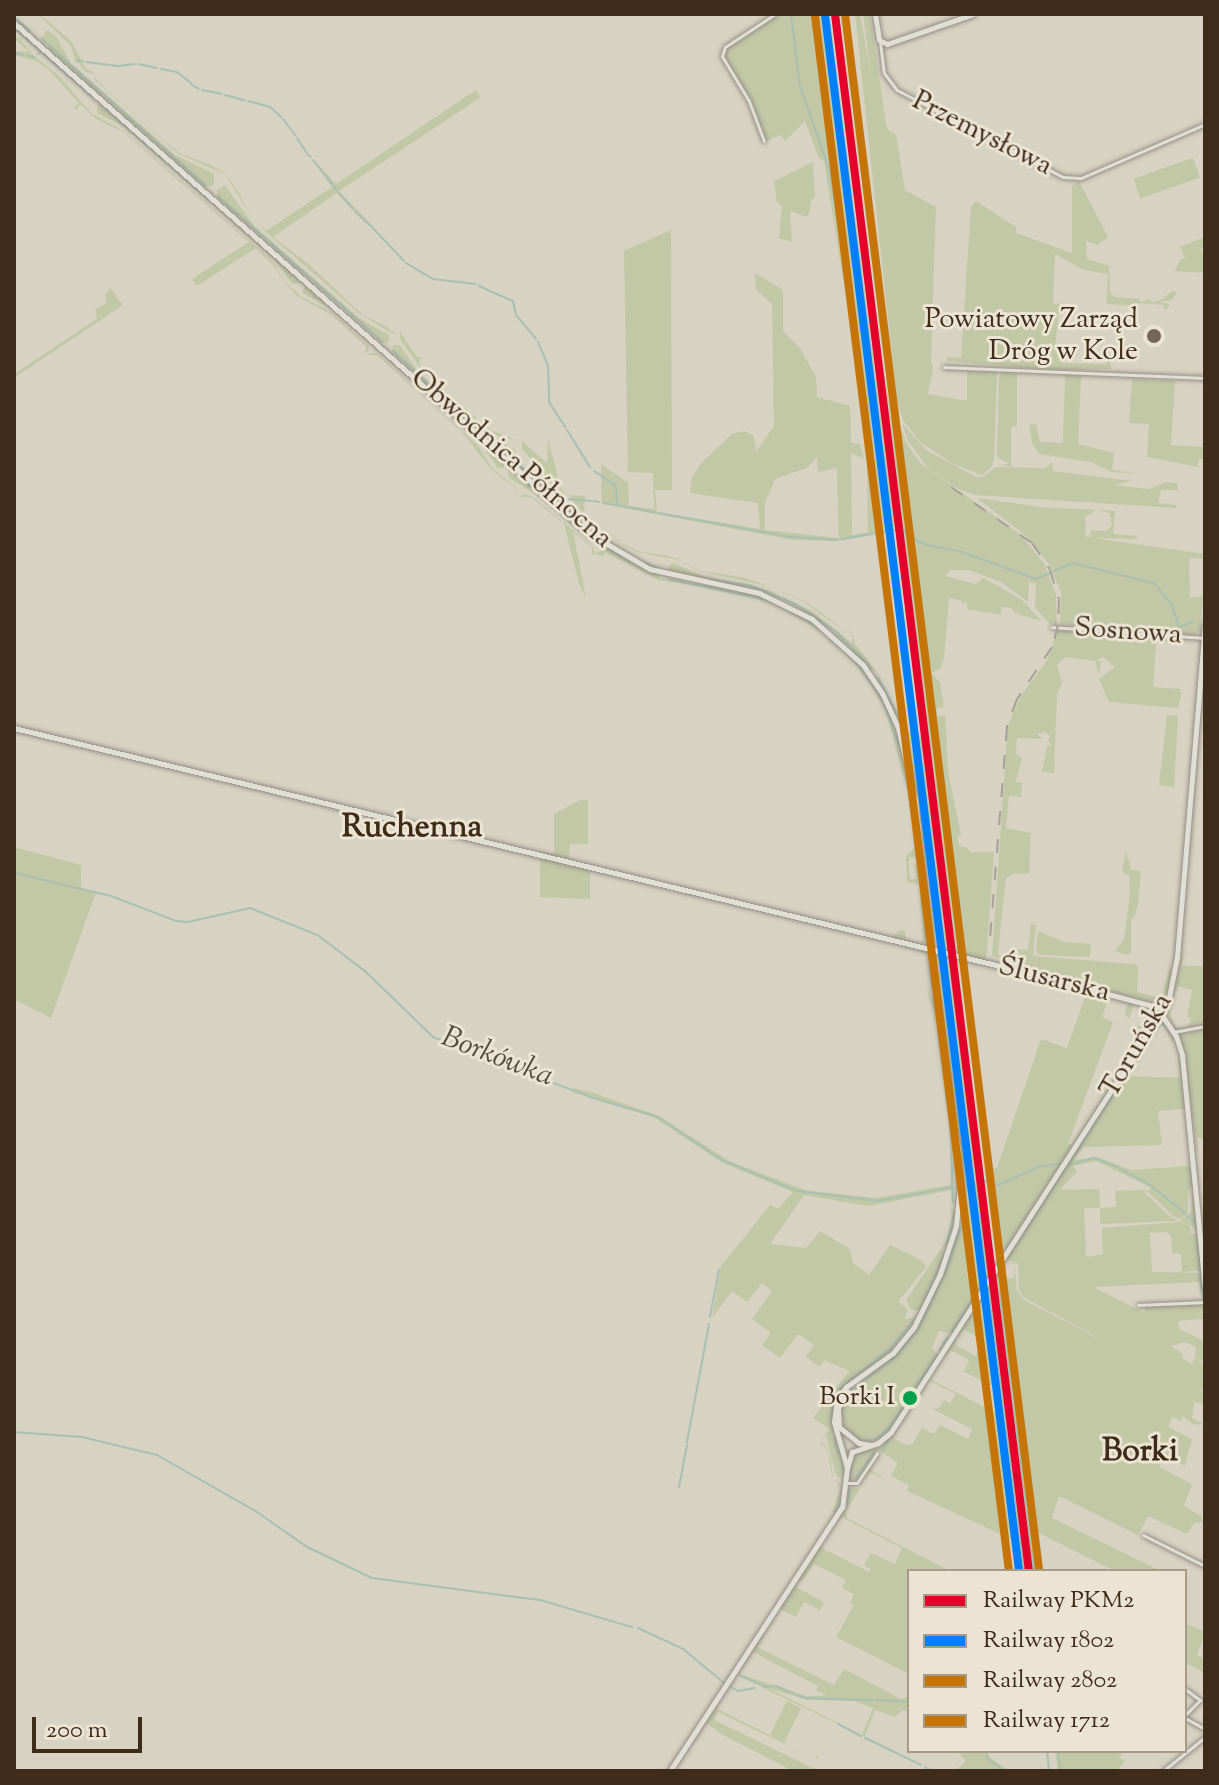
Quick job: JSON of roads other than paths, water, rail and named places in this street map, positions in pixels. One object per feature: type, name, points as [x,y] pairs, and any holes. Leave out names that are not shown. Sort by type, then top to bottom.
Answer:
[{"type":"street","points":[[764,141],[749,101],[722,56],[725,47],[775,14]]},
{"type":"street","points":[[875,14],[880,42],[887,44],[973,14]]},
{"type":"street","name":"Obwodnica Północna","points":[[14,23],[599,540],[657,571],[738,587],[777,600],[812,619],[847,647],[882,693],[904,747],[915,800],[959,1161],[956,1226],[945,1263],[917,1322],[893,1353],[841,1392],[834,1408],[838,1442]]},
{"type":"street","name":"Przemysłowa","points":[[880,42],[884,73],[897,90],[1063,177],[1081,178],[1205,124]]},
{"type":"street","points":[[944,367],[1205,378]]},
{"type":"street","name":"Toruńska","points":[[872,1445],[891,1432],[1163,1012],[1176,971],[1205,625]]},
{"type":"street","name":"Sosnowa","points":[[1052,627],[1204,638]]},
{"type":"street","name":"Ślusarska","points":[[14,728],[931,950],[1163,1012]]},
{"type":"street","points":[[1163,1012],[1182,1051],[1186,1077],[1205,1291]]},
{"type":"street","points":[[1174,1032],[1205,1026]]},
{"type":"street","points":[[1138,1305],[1205,1302]]},
{"type":"street","points":[[851,1384],[840,1402],[837,1415],[840,1429],[856,1441],[872,1445]]},
{"type":"street","points":[[670,1771],[842,1507],[847,1468],[838,1442],[847,1435]]},
{"type":"street","points":[[847,1468],[856,1441]]},
{"type":"street","points":[[842,1451],[872,1445]]},
{"type":"street","points":[[847,1483],[857,1483],[877,1453]]},
{"type":"street","points":[[1143,1535],[1205,1566]]},
{"type":"street","points":[[1187,1690],[1200,1700],[1187,1715]]},
{"type":"street","points":[[1187,1718],[1205,1729]]},
{"type":"street","points":[[1187,1752],[1205,1737]]},
{"type":"street","points":[[1163,1771],[1185,1753]]},
{"type":"waterway","points":[[791,14],[800,86],[829,169],[867,402],[882,530]]},
{"type":"waterway","points":[[14,17],[30,31]]},
{"type":"waterway","points":[[14,28],[91,96]]},
{"type":"waterway","points":[[42,39],[205,185]]},
{"type":"waterway","points":[[38,54],[41,51]]},
{"type":"waterway","points":[[14,53],[24,55]]},
{"type":"waterway","points":[[28,56],[35,57]]},
{"type":"waterway","points":[[76,61],[83,61]]},
{"type":"waterway","points":[[86,62],[118,66],[135,64]]},
{"type":"waterway","points":[[138,64],[157,68]]},
{"type":"waterway","points":[[161,69],[177,72],[191,83]]},
{"type":"waterway","points":[[192,85],[199,89]]},
{"type":"waterway","points":[[202,90],[222,94]]},
{"type":"waterway","points":[[225,95],[244,100]]},
{"type":"waterway","points":[[248,101],[270,107],[281,117]]},
{"type":"waterway","points":[[102,105],[206,197]]},
{"type":"waterway","points":[[283,119],[296,136]]},
{"type":"waterway","points":[[297,138],[306,152]]},
{"type":"waterway","points":[[307,154],[311,157]]},
{"type":"waterway","points":[[313,160],[337,191]]},
{"type":"waterway","points":[[339,193],[353,209]]},
{"type":"waterway","points":[[219,197],[383,342]]},
{"type":"waterway","points":[[355,211],[367,222]]},
{"type":"waterway","points":[[368,223],[404,261]]},
{"type":"waterway","points":[[406,263],[433,279],[476,284]]},
{"type":"waterway","points":[[479,286],[513,301],[516,315],[536,339]]},
{"type":"waterway","points":[[538,342],[548,365],[549,402],[565,427]]},
{"type":"waterway","points":[[393,351],[509,456]]},
{"type":"waterway","points":[[465,426],[504,462]]},
{"type":"waterway","points":[[567,430],[590,467]]},
{"type":"waterway","points":[[520,466],[603,539]]},
{"type":"waterway","points":[[514,471],[596,543],[657,575]]},
{"type":"waterway","points":[[594,471],[616,486],[617,505],[654,512]]},
{"type":"waterway","points":[[569,499],[592,501]]},
{"type":"waterway","points":[[594,501],[599,502]]},
{"type":"waterway","points":[[604,503],[615,505]]},
{"type":"waterway","points":[[658,513],[791,537],[838,540]]},
{"type":"waterway","points":[[902,529],[910,537],[927,545],[962,552],[1036,579],[1050,573]]},
{"type":"waterway","points":[[842,539],[894,530]]},
{"type":"waterway","points":[[643,562],[658,568]]},
{"type":"waterway","points":[[1054,571],[1073,563],[1154,583],[1172,605],[1179,627],[1193,622]]},
{"type":"waterway","points":[[668,579],[767,600]]},
{"type":"waterway","points":[[705,579],[749,585],[796,604],[838,633],[871,668]]},
{"type":"waterway","points":[[801,616],[816,626]]},
{"type":"waterway","points":[[856,662],[883,701],[900,748]]},
{"type":"waterway","points":[[878,678],[898,715],[913,766],[934,943]]},
{"type":"waterway","points":[[909,784],[917,854]]},
{"type":"waterway","points":[[919,868],[923,894]]},
{"type":"waterway","name":"Borkówka","points":[[14,873],[111,896],[176,921],[188,922],[250,908],[290,924],[319,936],[366,972],[433,1037],[590,1097],[658,1117],[722,1160],[797,1191],[878,1201],[954,1187]]},
{"type":"waterway","points":[[685,893],[697,896]]},
{"type":"waterway","points":[[925,920],[926,938]]},
{"type":"waterway","points":[[937,971],[966,1185]]},
{"type":"waterway","points":[[933,998],[937,1017]]},
{"type":"waterway","points":[[1008,1257],[1159,1024],[1167,1026]]},
{"type":"waterway","points":[[945,1075],[948,1108]]},
{"type":"waterway","points":[[950,1121],[953,1202]]},
{"type":"waterway","name":"Borkówka","points":[[1069,1165],[1094,1158],[1118,1167]]},
{"type":"waterway","name":"Borkówka","points":[[985,1181],[999,1185],[1040,1166],[1060,1164]]},
{"type":"waterway","name":"Borkówka","points":[[1120,1169],[1150,1185],[1186,1214]]},
{"type":"waterway","points":[[975,1183],[987,1268]]},
{"type":"waterway","name":"Borkówka","points":[[963,1185],[976,1183]]},
{"type":"waterway","points":[[962,1217],[966,1186]]},
{"type":"waterway","points":[[947,1243],[954,1215]]},
{"type":"waterway","name":"Borkówka","points":[[1188,1216],[1196,1223]]},
{"type":"waterway","points":[[849,1393],[896,1356],[918,1330],[949,1264],[960,1230]]},
{"type":"waterway","name":"Borkówka","points":[[1198,1244],[1200,1271]]},
{"type":"waterway","points":[[924,1301],[944,1255]]},
{"type":"waterway","points":[[710,1317],[719,1270]]},
{"type":"waterway","name":"Borkówka","points":[[1200,1274],[1201,1285]]},
{"type":"waterway","points":[[1201,1285],[1203,1299]]},
{"type":"waterway","points":[[989,1288],[1024,1569]]},
{"type":"waterway","points":[[952,1331],[979,1289]]},
{"type":"waterway","points":[[999,1289],[1034,1569]]},
{"type":"waterway","points":[[1204,1311],[1204,1323]]},
{"type":"waterway","points":[[833,1431],[831,1410],[839,1389],[890,1349],[913,1321]]},
{"type":"waterway","points":[[687,1442],[709,1324]]},
{"type":"waterway","points":[[940,1349],[947,1338]]},
{"type":"waterway","points":[[1205,1342],[1205,1348]]},
{"type":"waterway","points":[[865,1441],[876,1439],[888,1429],[937,1355]]},
{"type":"waterway","points":[[14,1432],[82,1437],[157,1455],[257,1512],[307,1547],[372,1578],[540,1600],[632,1627]]},
{"type":"waterway","points":[[850,1432],[860,1440]]},
{"type":"waterway","points":[[835,1436],[835,1447],[841,1456]]},
{"type":"waterway","points":[[882,1451],[889,1441]]},
{"type":"waterway","points":[[679,1487],[687,1445]]},
{"type":"waterway","points":[[857,1477],[873,1452]]},
{"type":"waterway","points":[[842,1461],[843,1475]]},
{"type":"waterway","points":[[850,1479],[852,1461]]},
{"type":"waterway","points":[[847,1505],[850,1489]]},
{"type":"waterway","points":[[835,1512],[841,1501]]},
{"type":"waterway","points":[[638,1628],[683,1649],[724,1683]]},
{"type":"waterway","points":[[741,1676],[765,1686]]},
{"type":"waterway","points":[[764,1687],[776,1686],[805,1698],[873,1700]]},
{"type":"waterway","points":[[731,1687],[738,1691],[755,1688]]},
{"type":"waterway","points":[[876,1700],[907,1702]]},
{"type":"waterway","points":[[838,1724],[861,1736]]},
{"type":"waterway","points":[[865,1738],[921,1765]]},
{"type":"waterway","points":[[986,1753],[989,1760],[1004,1771]]},
{"type":"waterway","points":[[1047,1753],[1049,1771]]},
{"type":"waterway","points":[[1058,1753],[1060,1771]]},
{"type":"waterway","points":[[925,1767],[932,1771]]},
{"type":"railway","points":[[951,487],[1032,543],[1050,570],[1059,600],[1058,625],[1052,647],[1017,699],[1007,727],[989,949]]},
{"type":"rail line","name":"PKM2","points":[[835,14],[1029,1569]]},
{"type":"rail line","name":"2802","points":[[845,14],[1039,1569]]},
{"type":"rail line","name":"1802","points":[[825,15],[1019,1569]]},
{"type":"rail line","name":"1712","points":[[815,16],[1009,1569]]},
{"type":"place","name":"Powiatowy Zarząd Dróg w Kole","points":[[1154,336]]},
{"type":"place","name":"Borki I","points":[[910,1398]]},
{"type":"district","name":"Ruchenna","points":[[412,828]]},
{"type":"district","name":"Borki","points":[[1140,1452]]}]
